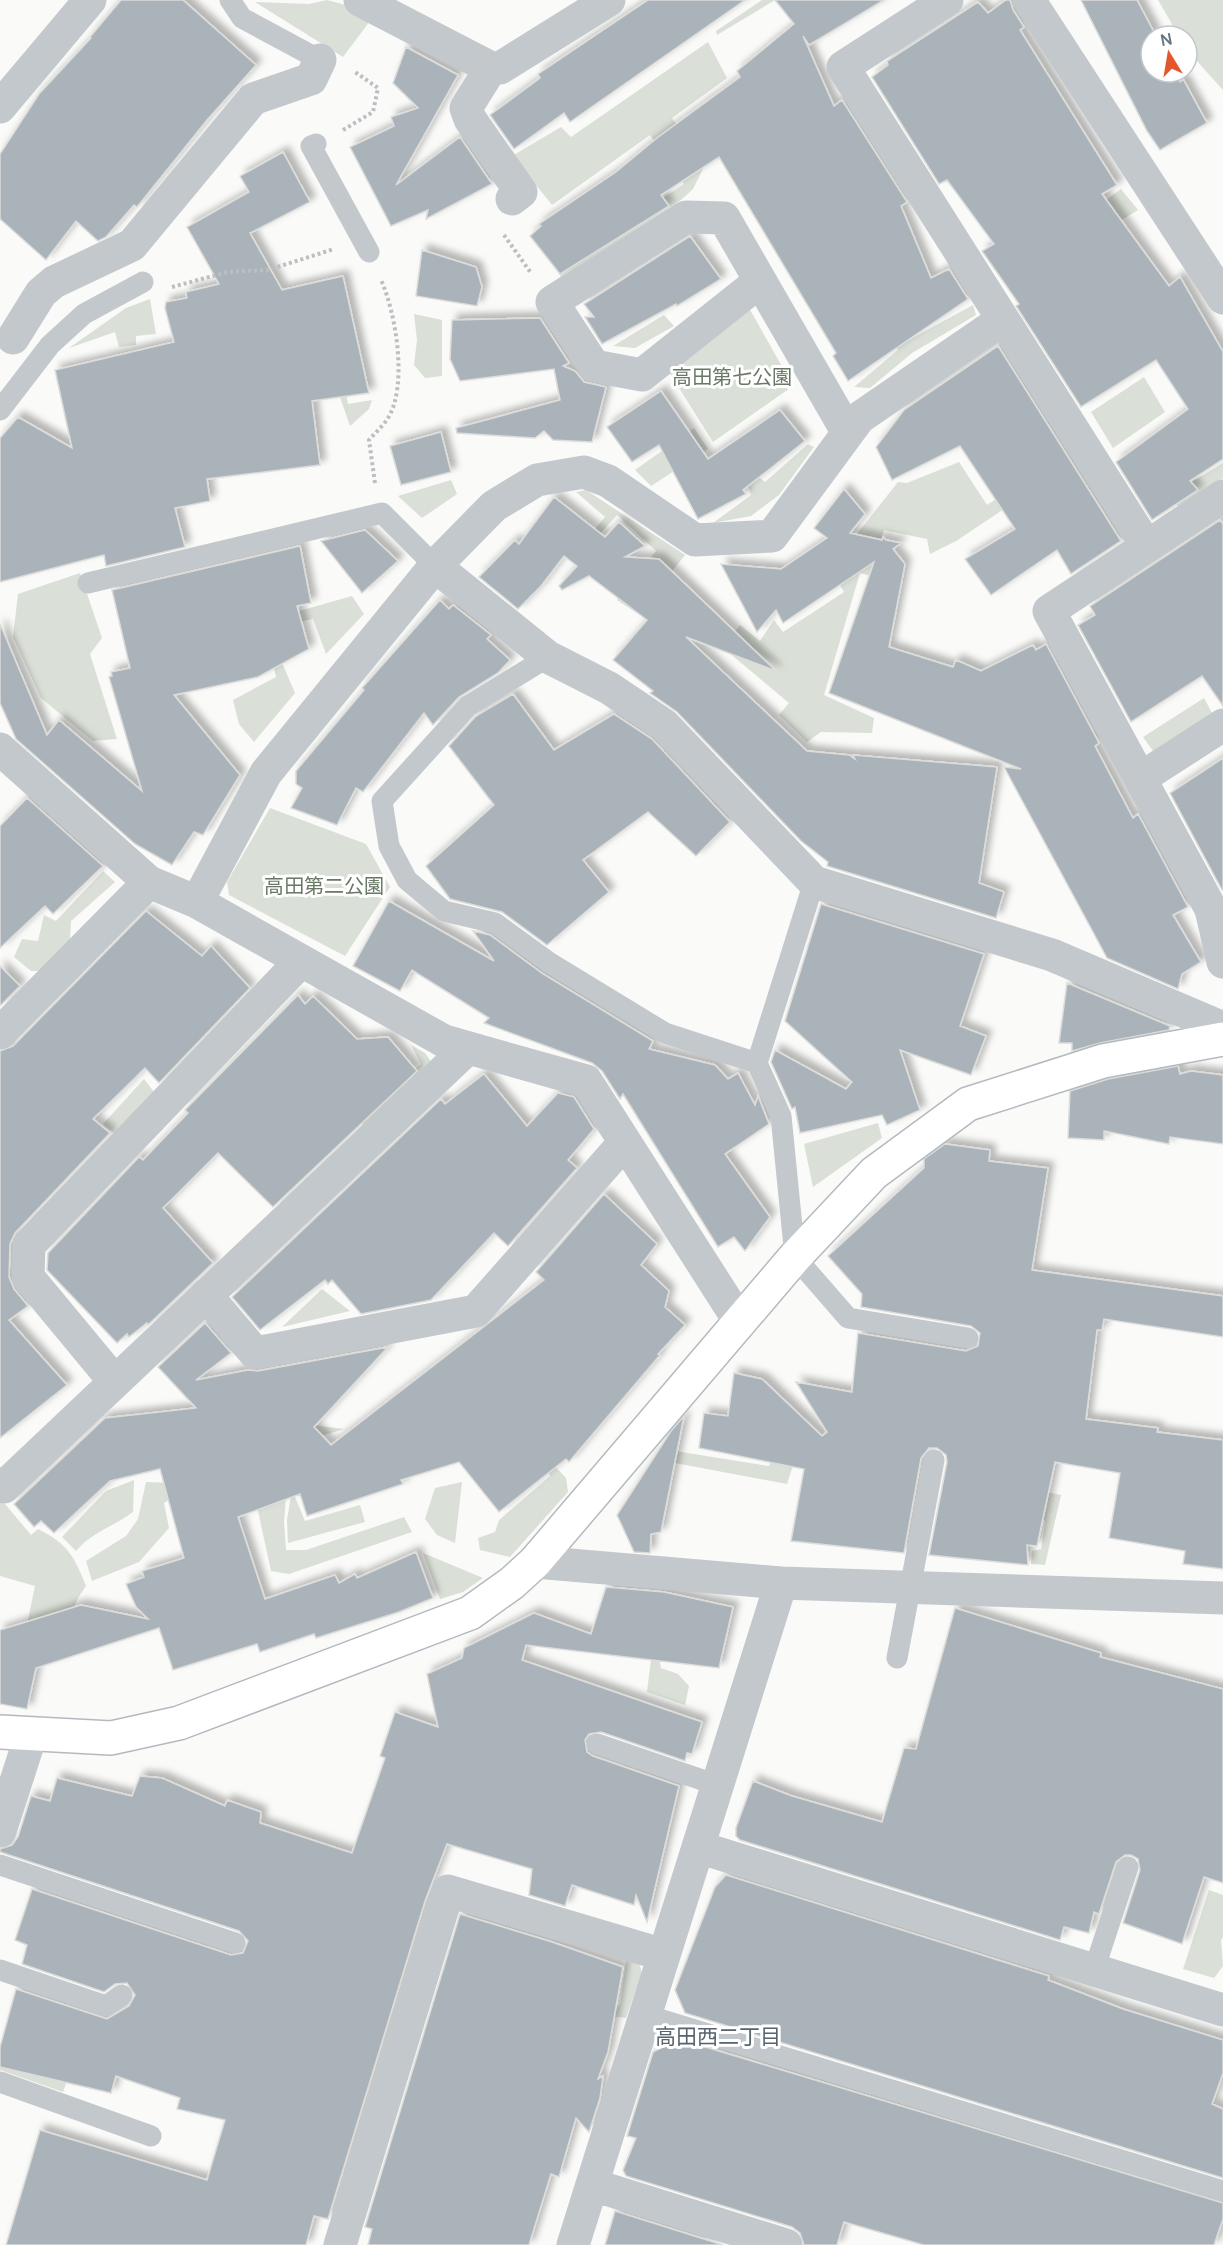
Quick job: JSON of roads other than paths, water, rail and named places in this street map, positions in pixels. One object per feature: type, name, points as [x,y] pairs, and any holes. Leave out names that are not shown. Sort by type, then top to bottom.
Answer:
[{"type":"street","points":[[0,108],[90,0]]},
{"type":"street","points":[[360,0],[491,68],[500,68],[512,63],[609,0]]},
{"type":"street","points":[[947,0],[843,67],[1146,545]]},
{"type":"street","points":[[1029,0],[1223,298]]},
{"type":"street","points":[[13,338],[41,293],[54,282],[132,245],[253,99],[311,79],[320,60]]},
{"type":"street","points":[[491,68],[466,108],[470,119],[521,192],[512,199]]},
{"type":"street","points":[[759,282],[642,375],[594,366],[552,302],[686,216],[724,218],[848,433]]},
{"type":"street","points":[[197,902],[266,773],[435,566],[494,506],[537,480],[584,472],[608,481],[694,540],[772,536],[859,418],[1002,320]]},
{"type":"street","points":[[1223,496],[1049,610],[1211,909],[1223,962]]},
{"type":"street","points":[[435,566],[548,657],[609,688],[664,725],[814,882],[1052,955],[1223,1028]]},
{"type":"street","points":[[1142,778],[1223,725]]},
{"type":"street","points":[[0,749],[149,882],[197,902],[444,1041],[586,1081],[740,1322]]},
{"type":"street","points":[[0,1033],[149,882]]},
{"type":"street","points":[[115,1382],[28,1277],[29,1245],[301,961]]},
{"type":"street","points":[[0,1832],[15,1734],[111,1738],[178,1723],[470,1613],[512,1583],[535,1562],[795,1257],[874,1173],[968,1104],[1103,1061],[1223,1039]]},
{"type":"street","points":[[0,1484],[4,1487],[468,1048]]},
{"type":"street","points":[[206,1295],[255,1353],[476,1311],[625,1142]]},
{"type":"street","points":[[535,1562],[781,1583],[1223,1598]]},
{"type":"street","points":[[573,2245],[781,1583]]},
{"type":"street","points":[[698,1847],[1223,2010]]},
{"type":"street","points":[[340,2245],[448,1892],[664,1955]]},
{"type":"street","points":[[593,2185],[786,2245]]},
{"type":"lane","points":[[230,0],[242,18],[320,60]]},
{"type":"lane","points":[[316,144],[311,146],[365,246]]},
{"type":"lane","points":[[0,410],[50,345],[84,314],[143,282]]},
{"type":"lane","points":[[88,583],[382,513],[435,566]]},
{"type":"lane","points":[[548,657],[468,706],[382,801],[389,846],[407,880],[444,910],[495,923],[550,963],[664,1033],[757,1063]]},
{"type":"lane","points":[[814,882],[757,1063],[781,1116],[795,1257],[848,1318],[968,1338]]},
{"type":"lane","points":[[897,1658],[934,1460]]},
{"type":"lane","points":[[597,1744],[717,1785]]},
{"type":"lane","points":[[0,1865],[235,1943]]},
{"type":"lane","points":[[1094,1970],[1128,1867]]},
{"type":"lane","points":[[0,1970],[106,2006],[122,1995]]},
{"type":"lane","points":[[646,2015],[1223,2191]]},
{"type":"lane","points":[[0,2082],[151,2136]]},
{"type":"district","name":"高田西二丁目","points":[[718,2036]]},
{"type":"park label","name":"高田第七公園","points":[[732,376]]},
{"type":"park label","name":"高田第二公園","points":[[324,885]]}]
